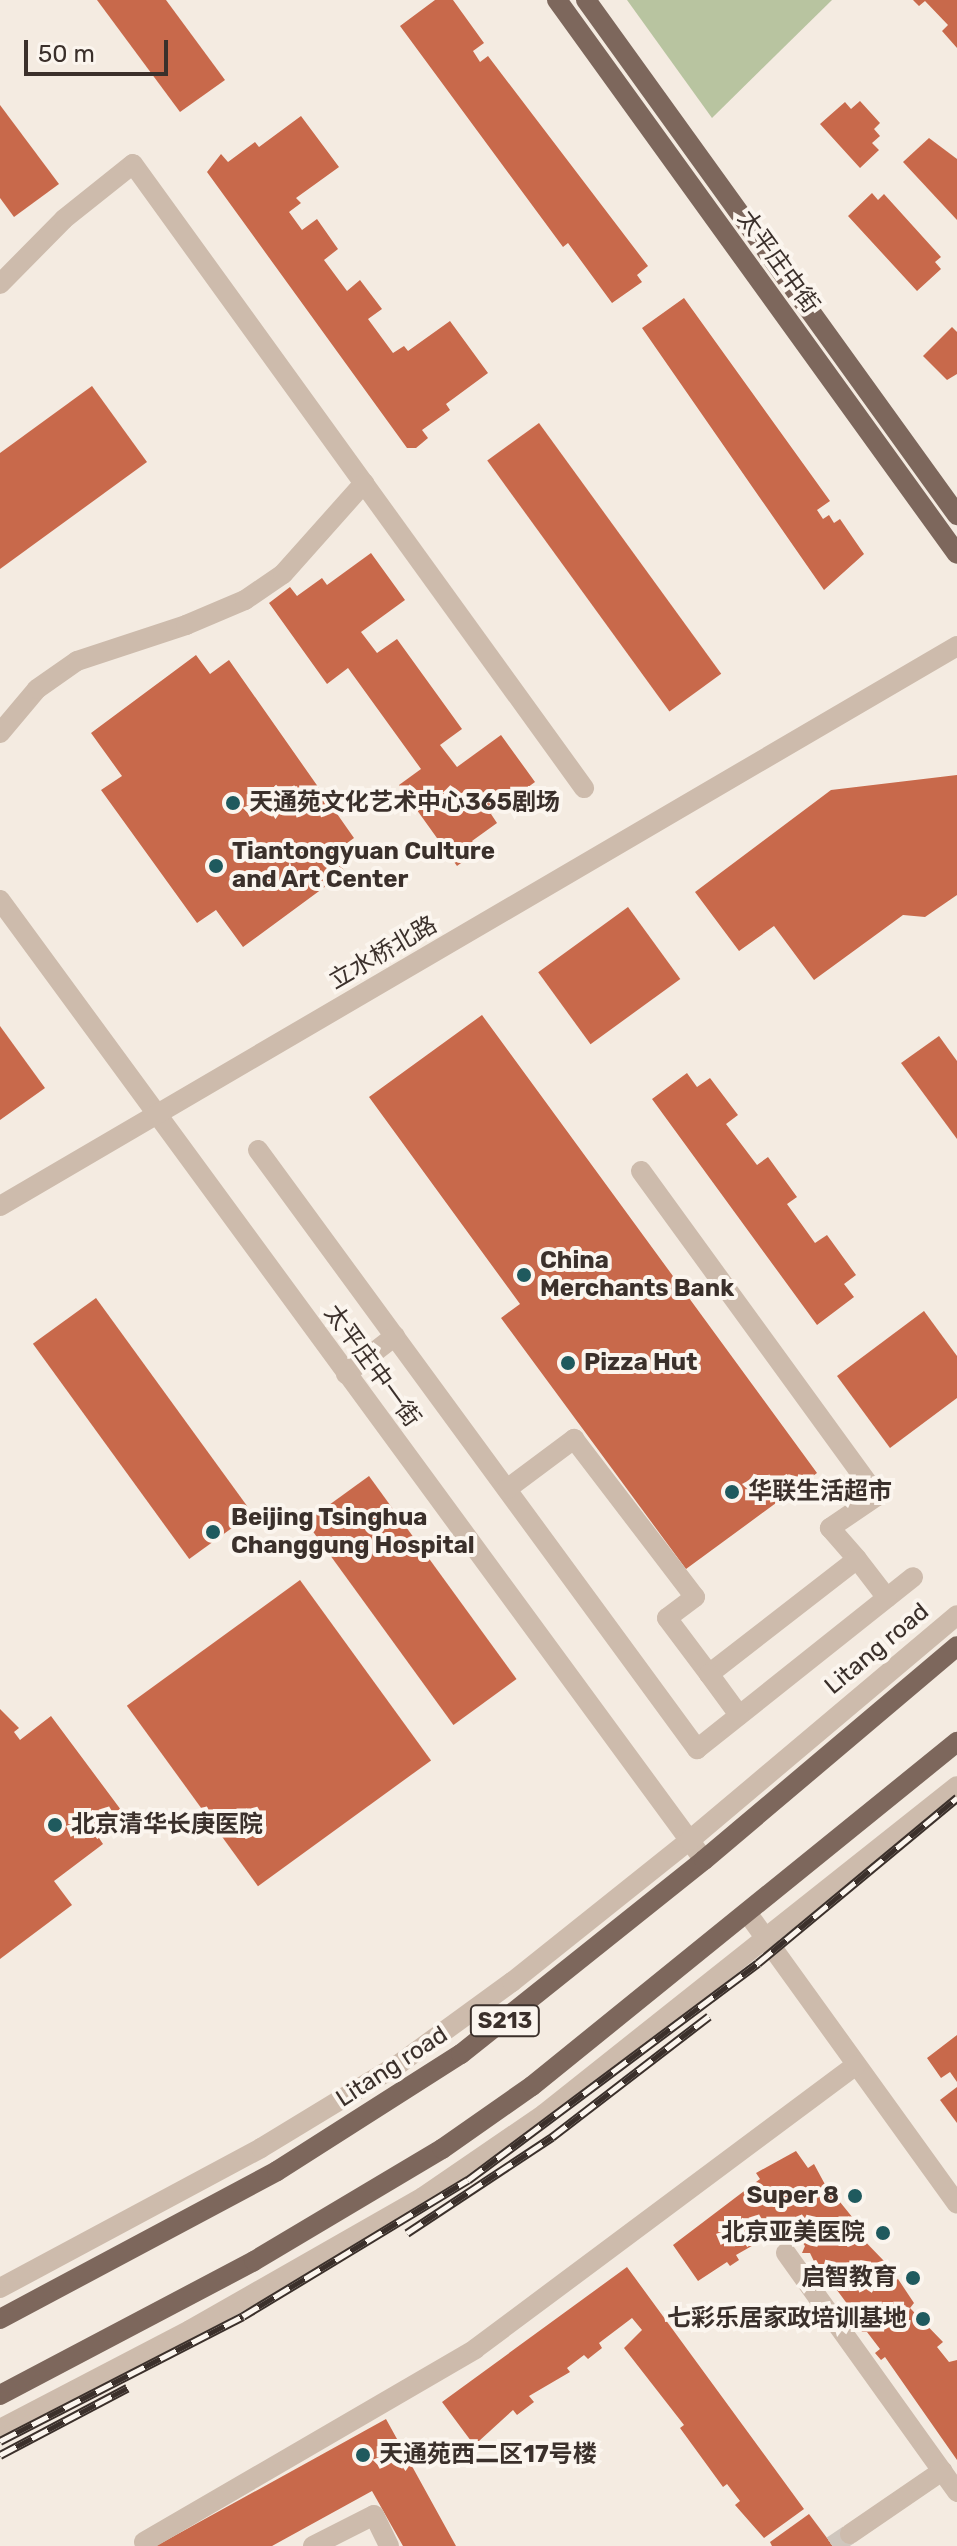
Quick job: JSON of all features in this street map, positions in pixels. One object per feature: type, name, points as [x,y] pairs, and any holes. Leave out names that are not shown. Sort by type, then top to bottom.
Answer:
[{"type":"main road","name":"太平庄中街","points":[[557,0],[957,554]]},
{"type":"main road","name":"太平庄中街","points":[[586,0],[957,515]]},
{"type":"main road","name":"Litang road","points":[[0,2319],[277,2171],[407,2090],[498,2026],[704,1860],[957,1646]]},
{"type":"main road","name":"S213","points":[[0,2395],[254,2261],[442,2149],[532,2086],[957,1742]]},
{"type":"street","points":[[0,284],[64,219],[133,164],[584,788]]},
{"type":"street","points":[[0,733],[37,689],[77,661],[186,625],[245,600],[283,574],[364,483]]},
{"type":"street","name":"立水桥北路","points":[[0,1206],[957,646]]},
{"type":"street","name":"太平庄中一街","points":[[0,900],[704,1860]]},
{"type":"street","points":[[258,1150],[697,1749],[913,1577]]},
{"type":"street","points":[[641,1171],[877,1496],[830,1528],[887,1598]]},
{"type":"street","points":[[346,1374],[395,1336]]},
{"type":"street","points":[[507,1489],[574,1439],[695,1597],[667,1618],[739,1715]]},
{"type":"street","points":[[709,1674],[857,1559]]},
{"type":"street","name":"Litang road","points":[[0,2288],[261,2148],[399,2064],[512,1982],[690,1840],[957,1615]]},
{"type":"street","points":[[0,2429],[190,2330],[423,2197],[544,2114],[957,1786]]},
{"type":"street","points":[[748,1914],[957,2204]]},
{"type":"street","points":[[144,2542],[475,2349],[856,2065]]},
{"type":"street","points":[[786,2253],[957,2492]]},
{"type":"street","points":[[850,2534],[942,2471]]},
{"type":"street","points":[[313,2546],[374,2515],[389,2546]]},
{"type":"green space","points":[[627,0],[832,0],[712,118]]},
{"type":"building","points":[[97,0],[166,0],[225,80],[180,112]]},
{"type":"building","points":[[435,0],[453,0],[484,43],[473,51],[480,62],[488,56],[648,266],[637,275],[642,282],[612,303],[568,243],[563,247],[400,26]]},
{"type":"building","points":[[913,0],[957,0],[957,48],[942,31],[948,25],[925,1],[919,6]]},
{"type":"building","points":[[860,101],[880,123],[874,129],[880,136],[872,143],[879,150],[860,168],[820,124],[845,102],[851,109]]},
{"type":"building","points":[[0,105],[59,184],[14,217],[0,198]]},
{"type":"building","points":[[301,116],[339,167],[296,198],[301,203],[289,212],[302,230],[317,219],[338,249],[324,260],[347,291],[360,280],[382,309],[368,319],[393,353],[404,346],[408,351],[450,321],[488,373],[446,404],[450,410],[422,430],[428,438],[416,448],[407,448],[207,172],[221,154],[228,162],[255,142],[259,147]]},
{"type":"building","points":[[929,138],[957,159],[957,220],[903,162]]},
{"type":"building","points":[[872,193],[878,200],[884,194],[941,257],[935,262],[941,269],[917,291],[848,216]]},
{"type":"building","points":[[684,298],[830,501],[817,510],[823,519],[829,515],[834,523],[840,519],[864,554],[824,590],[642,328]]},
{"type":"building","points":[[952,327],[957,332],[957,374],[947,380],[923,356]]},
{"type":"building","points":[[92,386],[147,462],[0,569],[0,453]]},
{"type":"building","points":[[539,423],[721,674],[669,711],[487,461]]},
{"type":"building","points":[[371,553],[405,600],[361,632],[377,653],[397,639],[462,729],[440,745],[457,767],[501,735],[535,782],[491,814],[497,823],[472,841],[479,850],[457,866],[399,785],[421,769],[348,668],[327,684],[269,603],[290,587],[297,596],[322,578],[327,585]]},
{"type":"building","points":[[196,655],[210,674],[229,660],[354,838],[332,854],[345,872],[243,947],[216,910],[197,923],[101,790],[122,776],[91,733]]},
{"type":"building","points":[[957,775],[957,895],[925,917],[903,915],[814,980],[774,926],[739,951],[695,892],[831,790]]},
{"type":"building","points":[[628,907],[680,979],[591,1044],[538,972]]},
{"type":"building","points":[[482,1015],[817,1473],[686,1569],[501,1318],[520,1304],[369,1097]]},
{"type":"building","points":[[0,1026],[45,1088],[0,1120]]},
{"type":"building","points":[[939,1036],[957,1061],[957,1139],[901,1063]]},
{"type":"building","points":[[687,1073],[697,1087],[710,1078],[738,1115],[726,1124],[757,1165],[768,1157],[797,1197],[787,1204],[815,1243],[827,1235],[856,1275],[844,1284],[854,1297],[817,1325],[652,1099]]},
{"type":"building","points":[[96,1298],[252,1513],[189,1559],[33,1344]]},
{"type":"building","points":[[924,1311],[957,1356],[957,1398],[890,1448],[837,1376]]},
{"type":"building","points":[[369,1476],[517,1679],[453,1725],[306,1522]]},
{"type":"building","points":[[300,1580],[431,1760],[258,1886],[127,1706]]},
{"type":"building","name":"北京清华长庚医院","points":[[0,1709],[19,1728],[14,1732],[20,1740],[51,1716],[124,1814],[97,1835],[103,1844],[54,1881],[72,1905],[0,1959]]},
{"type":"building","points":[[957,2035],[957,2082],[950,2072],[941,2078],[927,2058]]},
{"type":"building","points":[[957,2087],[957,2123],[940,2100]]},
{"type":"building","points":[[796,2151],[808,2168],[814,2164],[835,2203],[840,2202],[857,2223],[854,2230],[885,2262],[882,2269],[892,2283],[898,2279],[914,2303],[910,2308],[943,2342],[937,2347],[949,2362],[957,2360],[957,2460],[885,2357],[881,2360],[875,2353],[880,2349],[867,2332],[859,2332],[862,2325],[857,2317],[853,2321],[847,2312],[851,2309],[828,2278],[824,2282],[810,2253],[802,2253],[805,2246],[800,2239],[795,2243],[785,2219],[775,2227],[778,2231],[736,2255],[739,2260],[730,2266],[727,2262],[698,2281],[673,2245],[760,2179],[756,2173]]},
{"type":"building","points":[[627,2267],[804,2509],[764,2538],[735,2505],[740,2501],[727,2484],[723,2487],[680,2428],[684,2425],[624,2348],[642,2330],[632,2318],[599,2343],[602,2348],[588,2359],[584,2355],[567,2368],[570,2372],[529,2396],[534,2402],[517,2415],[513,2410],[479,2441],[471,2441],[442,2402]]},
{"type":"building","name":"天通苑西二区17号楼","points":[[386,2419],[456,2546],[403,2546],[372,2491],[272,2546],[156,2546]]},
{"type":"building","points":[[809,2514],[833,2546],[772,2546],[770,2542]]},
{"type":"tunnel","points":[[832,2546],[850,2534]]},
{"type":"railway","points":[[0,2441],[243,2316],[468,2180],[758,1963],[957,1798]]},
{"type":"railway","points":[[407,2233],[552,2137],[709,2016]]},
{"type":"railway","points":[[0,2455],[127,2388]]},
{"type":"place","name":"天通苑文化艺术中心365剧场","points":[[233,803]]},
{"type":"place","name":"Tiantongyuan Culture and Art Center","points":[[216,866]]},
{"type":"place","name":"China Merchants Bank","points":[[524,1275]]},
{"type":"place","name":"Pizza Hut","points":[[568,1363]]},
{"type":"place","name":"华联生活超市","points":[[732,1492]]},
{"type":"place","name":"Beijing Tsinghua Changgung Hospital","points":[[213,1532]]},
{"type":"place","name":"北京清华长庚医院","points":[[55,1825]]},
{"type":"place","name":"Super 8","points":[[855,2196]]},
{"type":"place","name":"北京亚美医院","points":[[883,2233]]},
{"type":"place","name":"启智教育","points":[[913,2278]]},
{"type":"place","name":"七彩乐居家政培训基地","points":[[923,2319]]},
{"type":"place","name":"天通苑西二区17号楼","points":[[363,2455]]}]
